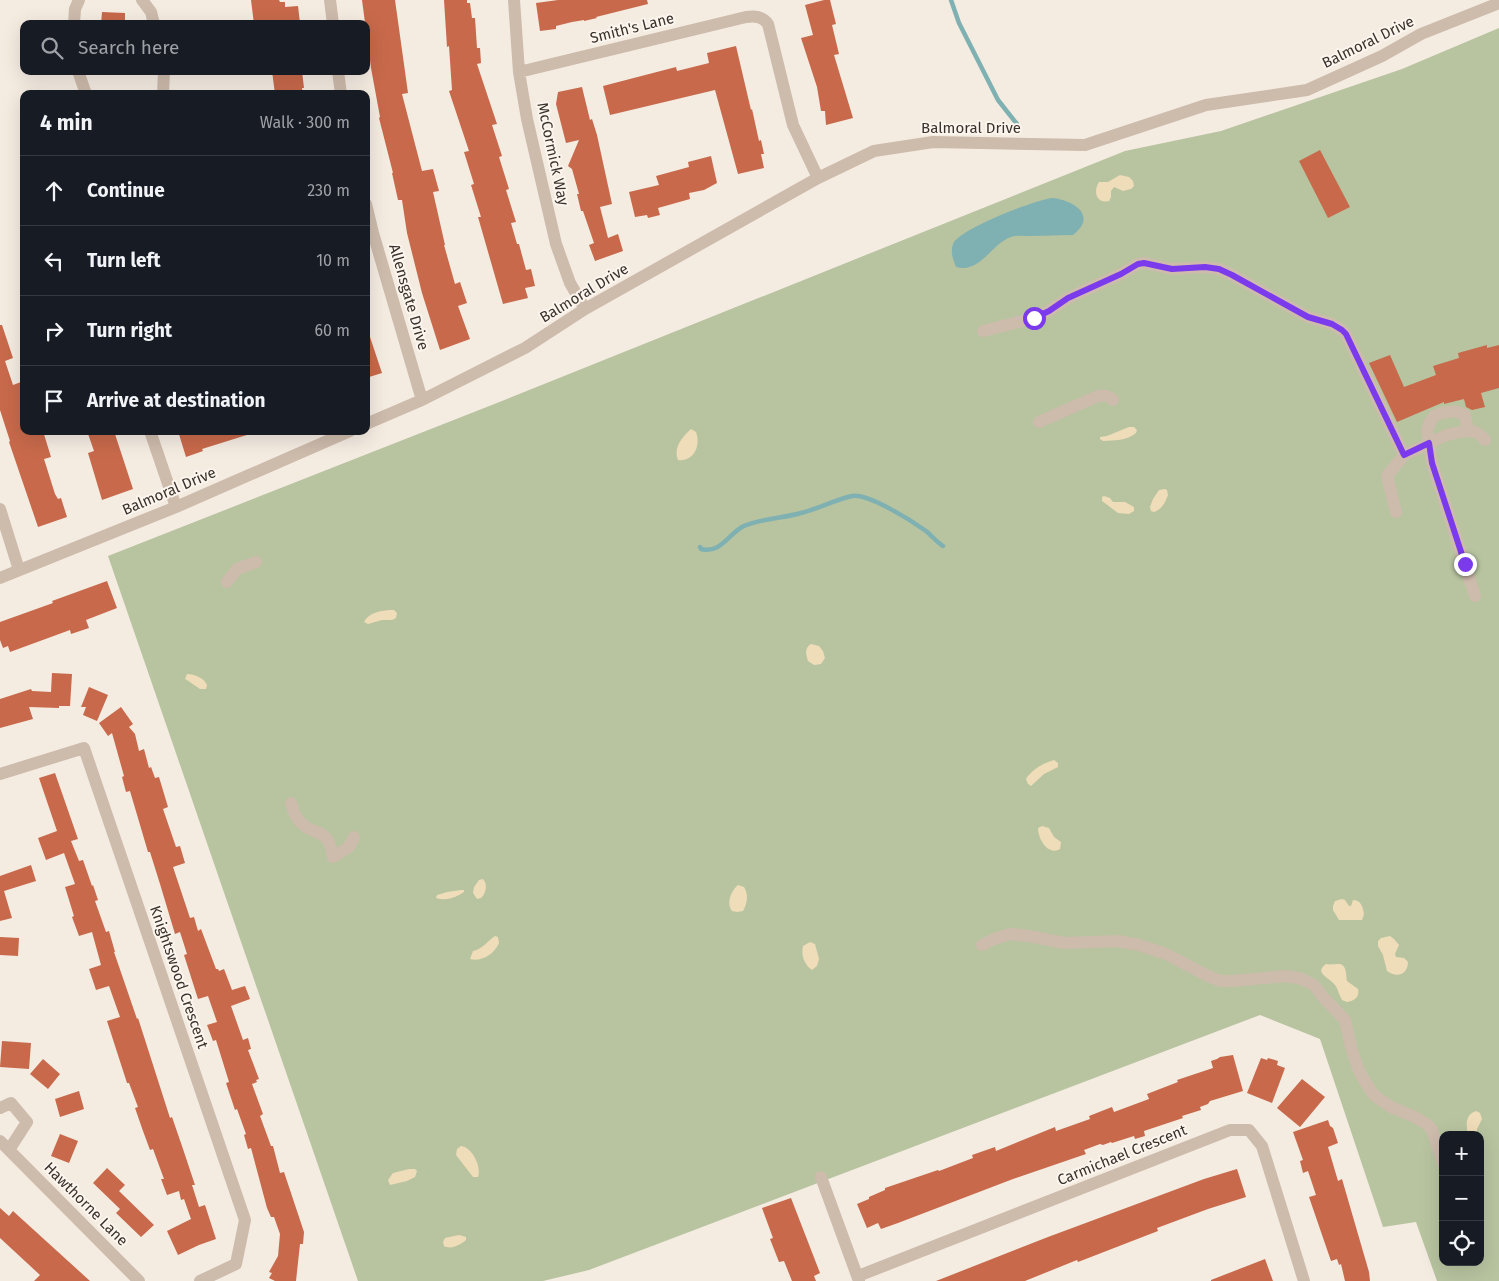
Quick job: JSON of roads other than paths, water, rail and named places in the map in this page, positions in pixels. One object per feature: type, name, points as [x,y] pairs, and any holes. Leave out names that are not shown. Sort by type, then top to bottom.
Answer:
[{"type":"street","points":[[74,20],[75,8],[79,0]]},
{"type":"street","points":[[142,0],[151,12],[153,20]]},
{"type":"street","points":[[330,0],[332,20]]},
{"type":"street","name":"McCormick Way","points":[[514,0],[519,72],[527,119],[556,244],[570,283],[585,309]]},
{"type":"street","name":"Balmoral Drive","points":[[370,422],[422,400],[525,348],[585,309],[818,178],[874,152],[933,142],[1084,145],[1206,105],[1307,90],[1382,56],[1421,34],[1499,3]]},
{"type":"street","name":"Smith's Lane","points":[[519,72],[746,17],[760,18],[768,24],[793,125],[818,178]]},
{"type":"street","points":[[79,75],[85,90]]},
{"type":"street","points":[[163,90],[164,75]]},
{"type":"street","points":[[339,75],[340,90]]},
{"type":"street","name":"Allensgate Drive","points":[[370,234],[422,400]]},
{"type":"street","points":[[983,331],[1024,321],[1042,314],[1068,298],[1121,274],[1138,264],[1154,264],[1172,269],[1205,267],[1219,269],[1308,317],[1332,324],[1346,334],[1404,455]]},
{"type":"street","points":[[1039,422],[1098,396],[1109,396],[1114,400]]},
{"type":"street","points":[[1468,431],[1465,415],[1455,411],[1434,416],[1427,431],[1432,463],[1476,596]]},
{"type":"street","points":[[1396,512],[1387,476],[1404,455],[1440,437],[1468,431],[1478,433],[1485,440]]},
{"type":"street","points":[[151,435],[176,507]]},
{"type":"street","name":"Balmoral Drive","points":[[0,578],[176,507],[341,435]]},
{"type":"street","points":[[0,509],[20,570]]},
{"type":"street","points":[[227,582],[237,570],[256,562]]},
{"type":"street","name":"Knightswood Crescent","points":[[0,774],[84,748],[245,1220],[236,1264],[200,1281]]},
{"type":"street","points":[[291,803],[295,815],[302,824],[327,837],[333,857],[349,847],[354,837]]},
{"type":"street","points":[[982,946],[994,939],[1010,934],[1064,943],[1118,941],[1139,945],[1166,954],[1220,981],[1286,976],[1302,979],[1314,985],[1345,1020],[1352,1052],[1360,1073],[1371,1091],[1391,1107],[1415,1117],[1428,1125],[1432,1130],[1439,1151]]},
{"type":"street","name":"Hawthorne Lane","points":[[0,1108],[12,1103],[27,1122],[4,1146],[139,1281]]},
{"type":"street","name":"Carmichael Crescent","points":[[858,1279],[1230,1130],[1249,1130],[1262,1146],[1304,1281]]},
{"type":"street","points":[[821,1176],[858,1279]]},
{"type":"water","points":[[1052,198],[1068,202],[1080,210],[1083,215],[1080,228],[1073,235],[1011,237],[1004,240],[972,266],[956,267],[952,250],[953,244],[958,238],[982,223],[998,216]]},
{"type":"waterway","points":[[951,0],[959,23],[998,100],[1017,124]]},
{"type":"waterway","points":[[700,547],[701,549],[713,549],[723,543],[737,530],[748,524],[794,515],[852,496],[868,499],[890,509],[926,531],[943,546]]}]
